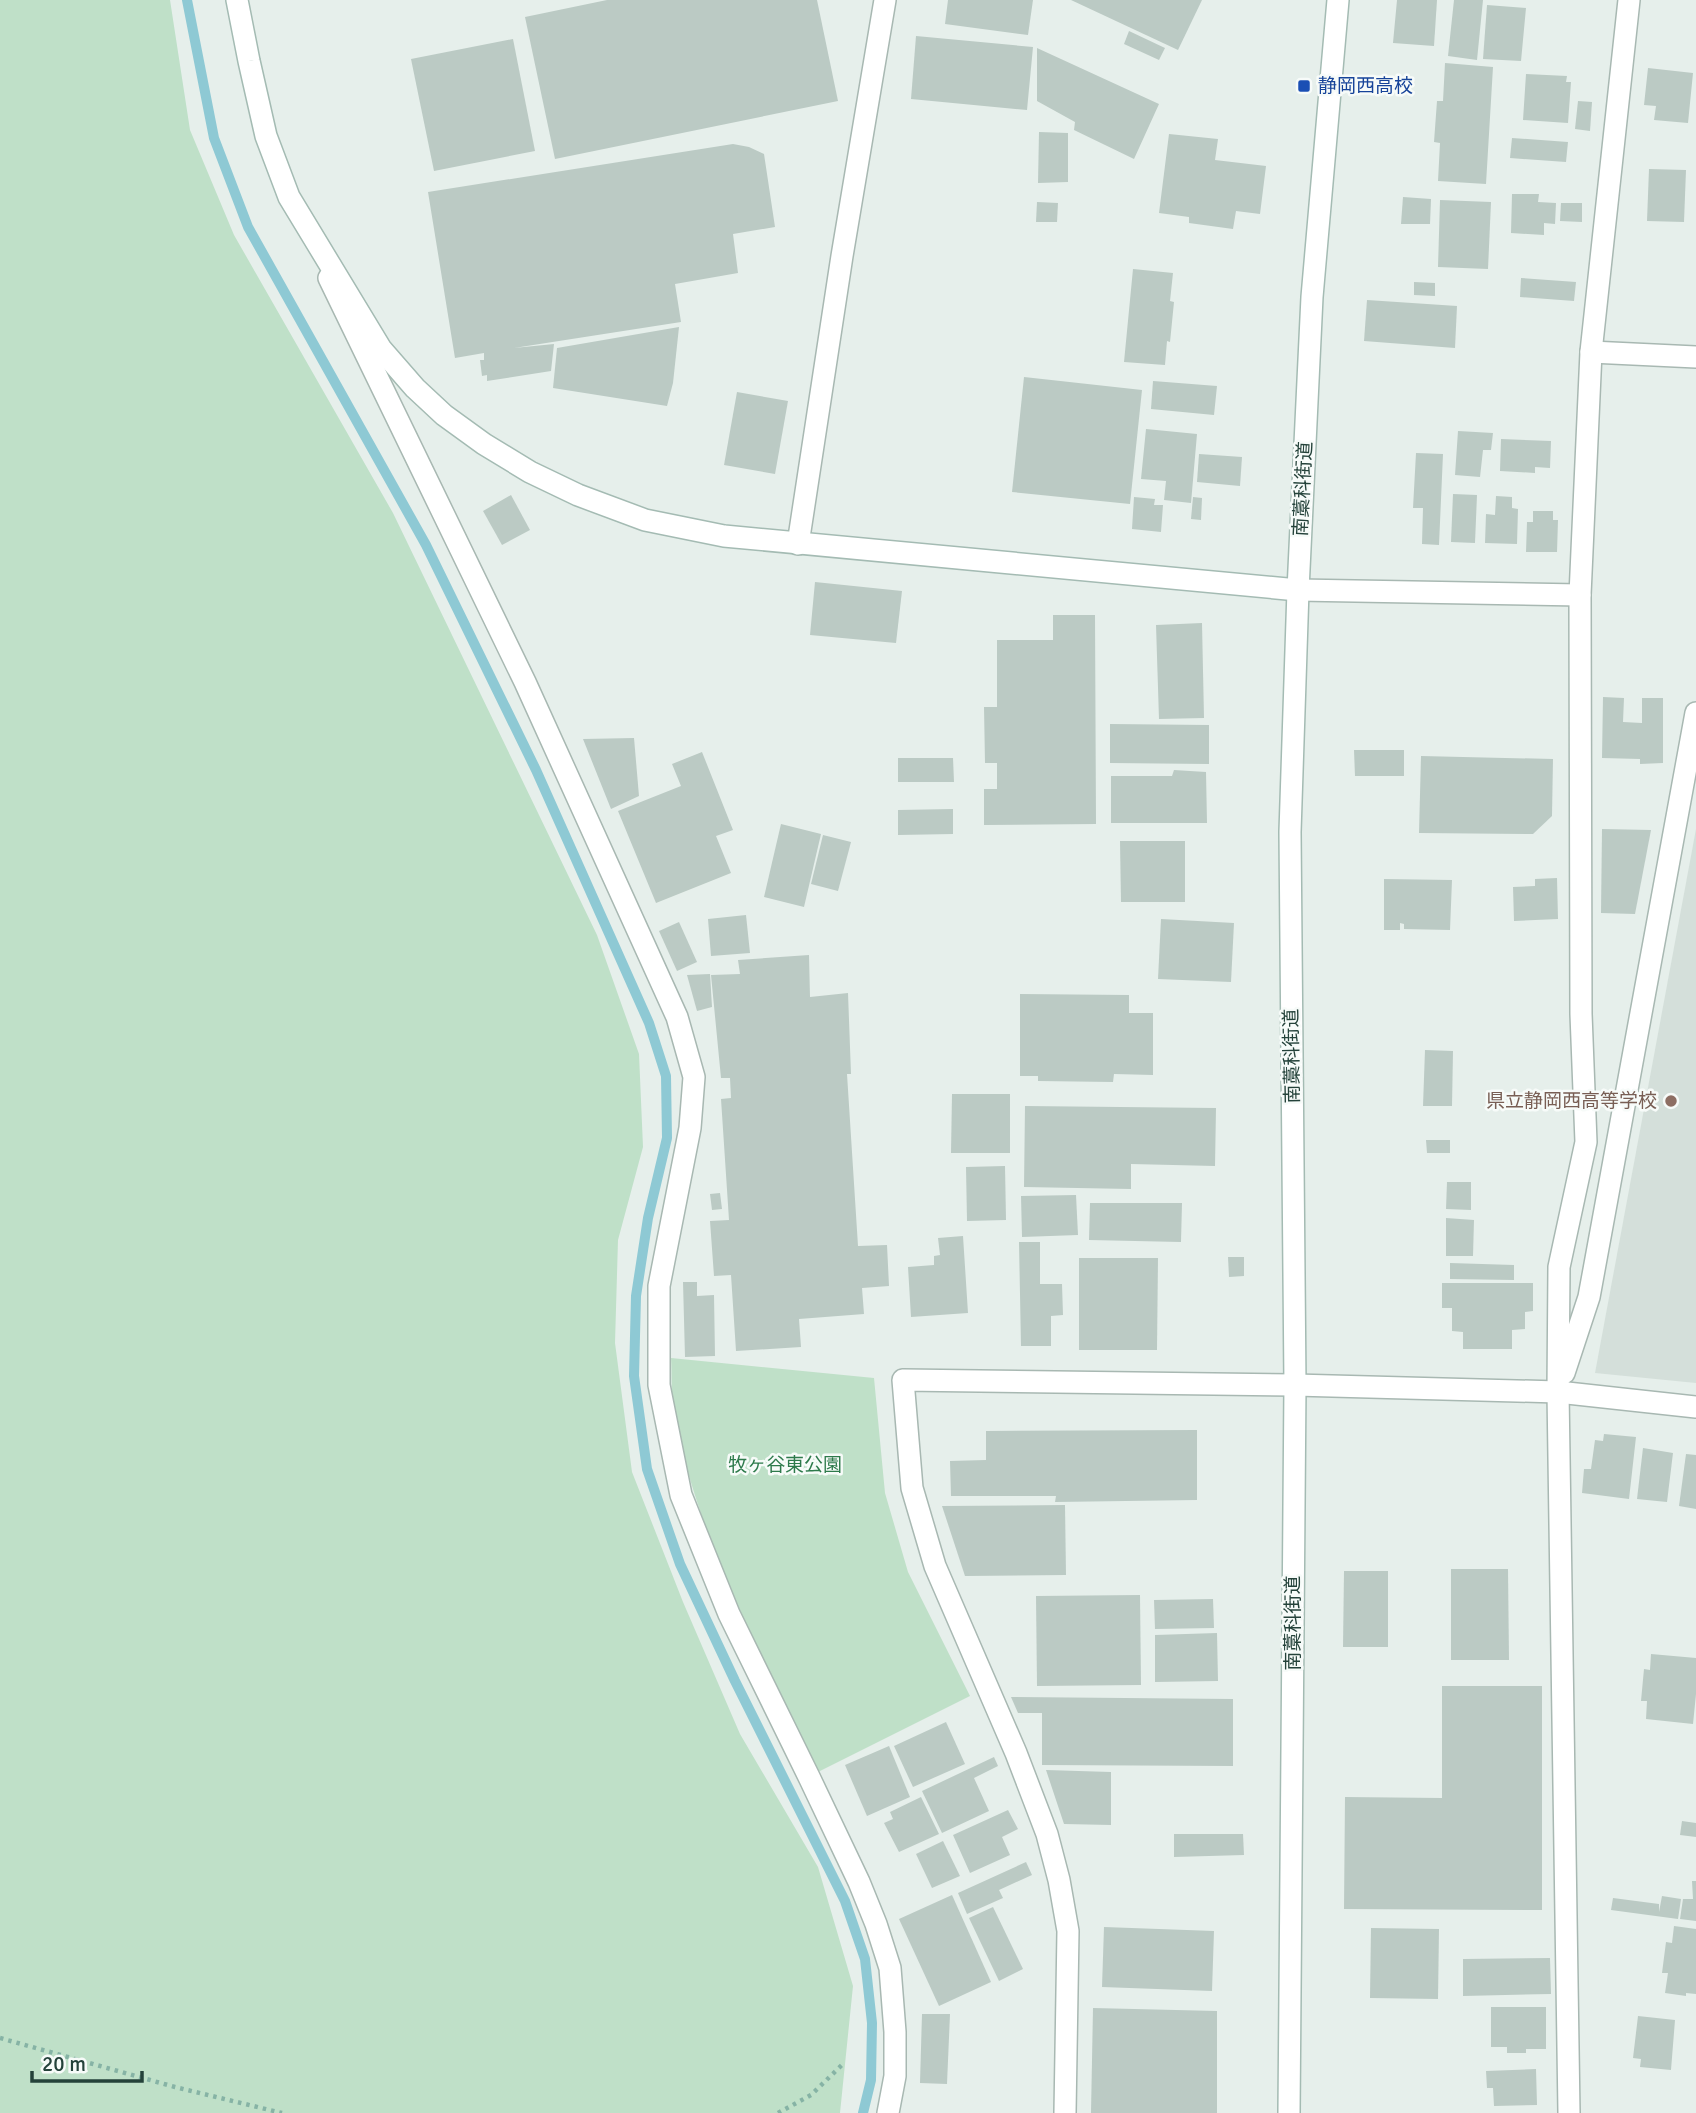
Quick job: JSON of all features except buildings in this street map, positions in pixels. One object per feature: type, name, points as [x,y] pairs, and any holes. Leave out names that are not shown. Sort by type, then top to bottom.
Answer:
[{"type":"street","points":[[237,0],[266,136],[289,197],[525,681],[677,1017],[694,1077],[690,1128],[659,1286],[659,1385],[681,1495],[700,1543],[729,1614],[859,1882],[890,1968],[895,2032],[894,2076],[888,2113]]},
{"type":"street","points":[[798,544],[885,0]]},
{"type":"street","name":"南藁科街道","points":[[1289,2113],[1295,1385],[1290,832],[1312,297],[1338,0]]},
{"type":"street","points":[[1569,2113],[1558,1392],[1559,1268],[1586,1142],[1581,1000],[1580,595],[1591,352],[1629,0]]},
{"type":"street","points":[[289,197],[381,349],[415,388],[444,415],[530,472],[645,520],[724,536],[798,544],[1298,590],[1580,595]]},
{"type":"street","points":[[1591,352],[1696,357]]},
{"type":"street","points":[[1558,1392],[1589,1297],[1696,713]]},
{"type":"street","points":[[1065,2113],[1068,1931],[1059,1880],[1048,1835],[1016,1753],[935,1566],[912,1488],[903,1380],[1295,1385],[1558,1392],[1696,1408]]},
{"type":"path","points":[[0,2038],[175,2087],[282,2113]]},
{"type":"path","points":[[778,2113],[811,2095],[845,2062]]},
{"type":"shaded area","name":"県立静岡西高等学校","points":[[1696,829],[1696,1383],[1595,1373]]},
{"type":"green space","points":[[0,0],[170,0],[190,130],[234,235],[393,513],[597,935],[639,1054],[643,1147],[618,1240],[615,1343],[632,1472],[683,1602],[740,1734],[818,1867],[853,1986],[840,2113],[0,2113]]},
{"type":"green space","name":"牧ヶ谷東公園","points":[[671,1358],[874,1378],[885,1493],[908,1572],[970,1696],[818,1772],[753,1639],[697,1502],[673,1406]]},
{"type":"waterway","points":[[187,0],[214,138],[248,227],[426,545],[536,770],[649,1023],[666,1076],[667,1138],[648,1218],[636,1296],[634,1376],[647,1469],[680,1564],[845,1901],[865,1959],[872,2023],[871,2080],[863,2113]]},
{"type":"place","name":"静岡西高校","points":[[1304,86]]},
{"type":"place","name":"県立静岡西高等学校","points":[[1671,1101]]}]
